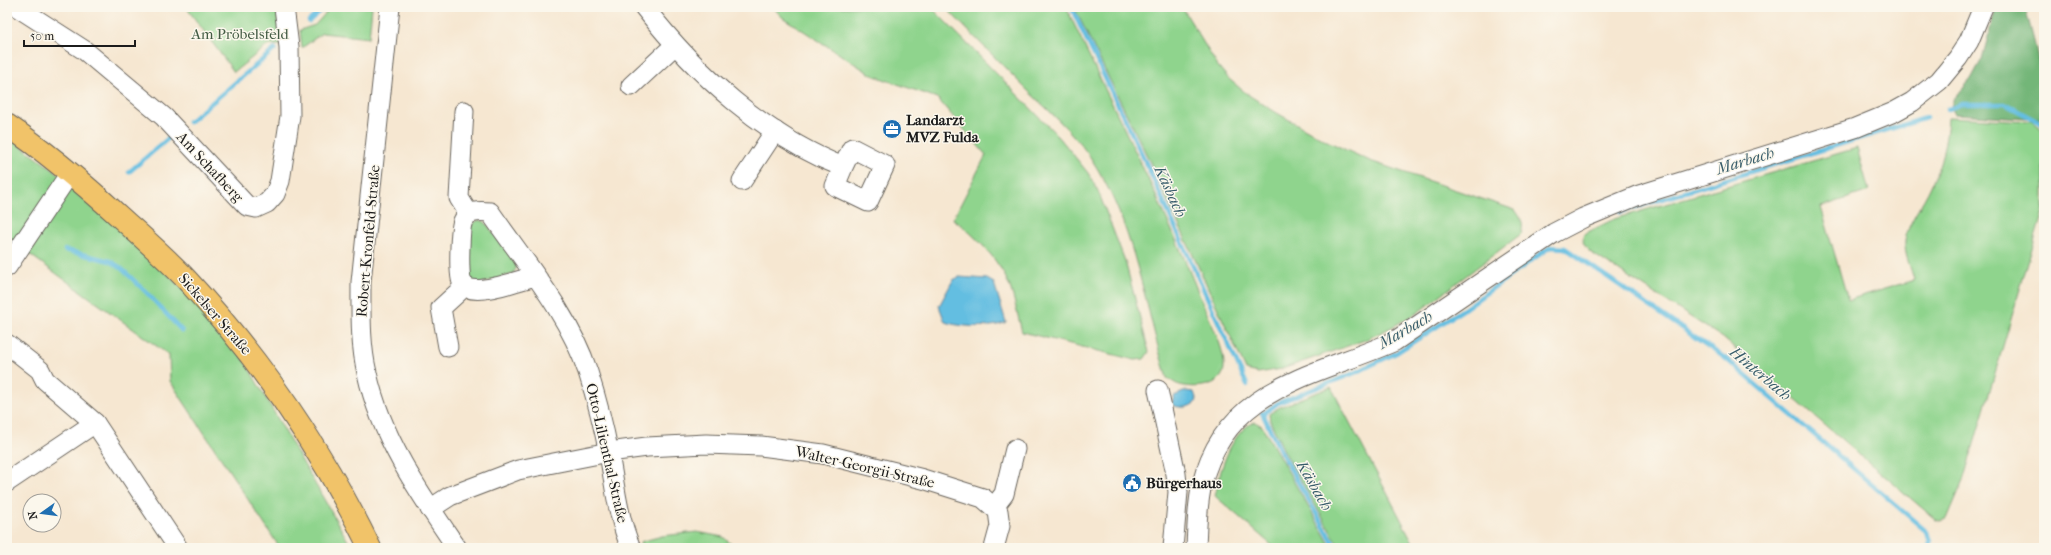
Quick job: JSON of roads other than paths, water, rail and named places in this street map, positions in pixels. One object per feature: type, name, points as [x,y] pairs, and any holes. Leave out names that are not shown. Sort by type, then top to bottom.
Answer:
[{"type":"main road","name":"Sickelser Straße","points":[[7,125],[70,173],[159,252],[186,279],[233,334],[276,390],[338,487],[370,548]]},
{"type":"street","name":"Am Schafberg","points":[[17,7],[84,50],[164,117],[247,206],[256,208],[267,204],[275,194],[280,182],[290,116],[289,47],[284,7]]},
{"type":"street","name":"Robert-Kronfeld-Straße","points":[[390,7],[361,282],[360,322],[367,373],[381,420],[402,461],[430,509],[456,548]]},
{"type":"street","points":[[644,7],[676,45],[701,71],[775,131],[826,161],[843,167]]},
{"type":"street","points":[[1196,548],[1198,507],[1202,484],[1208,465],[1218,445],[1233,424],[1247,409],[1268,394],[1289,382],[1368,353],[1395,341],[1554,233],[1583,218],[1639,195],[1824,138],[1894,112],[1928,91],[1946,73],[1969,41],[1983,7]]},
{"type":"street","points":[[631,86],[676,45]]},
{"type":"street","points":[[464,111],[458,198],[469,214],[463,220],[459,269],[462,282],[470,289],[483,289],[535,276]]},
{"type":"street","points":[[742,180],[775,131]]},
{"type":"street","points":[[7,267],[70,173]]},
{"type":"street","name":"Otto-Lilienthal-Straße","points":[[469,214],[480,210],[490,212],[548,293],[571,332],[588,372],[609,452],[619,517],[631,548]]},
{"type":"street","points":[[448,347],[441,308],[465,286]]},
{"type":"street","points":[[7,344],[40,370],[46,380],[95,423],[178,548]]},
{"type":"street","points":[[1158,390],[1176,474],[1178,492],[1173,548]]},
{"type":"street","points":[[7,482],[95,423]]},
{"type":"street","name":"Walter-Georgii-Straße","points":[[430,509],[450,496],[518,470],[647,446],[706,444],[761,446],[823,454],[923,479],[983,498],[994,506]]},
{"type":"street","points":[[994,548],[1000,526],[998,511],[994,506],[1004,494],[1015,449]]},
{"type":"water","points":[[959,277],[987,279],[994,283],[1006,322],[993,326],[976,326],[958,325],[945,322],[939,306],[953,280]]},
{"type":"water","points":[[1186,391],[1194,392],[1197,401],[1186,407],[1174,406],[1172,403],[1174,396]]},
{"type":"waterway","points":[[309,21],[325,7]]},
{"type":"waterway","name":"Käsbach","points":[[1071,7],[1146,163],[1247,385]]},
{"type":"waterway","points":[[189,122],[275,49]]},
{"type":"waterway","name":"Marbach","points":[[1948,109],[1962,104],[2005,104],[2044,125]]},
{"type":"waterway","name":"Marbach","points":[[1620,212],[1926,118]]},
{"type":"waterway","points":[[129,172],[170,137]]},
{"type":"waterway","name":"Hinterbach","points":[[1263,414],[1278,403],[1357,372],[1396,353],[1464,309],[1550,247],[1565,248],[1725,358],[1927,532],[1930,542],[1929,548]]},
{"type":"waterway","points":[[65,250],[110,261],[121,268],[146,292],[182,331]]},
{"type":"waterway","name":"Käsbach","points":[[1262,413],[1282,454],[1336,548]]},
{"type":"place","name":"Landarzt MVZ Fulda","points":[[892,129]]},
{"type":"place","name":"Bürgerhaus","points":[[1132,483]]},
{"type":"park label","name":"Am Pröbelsfeld","points":[[240,34]]}]
